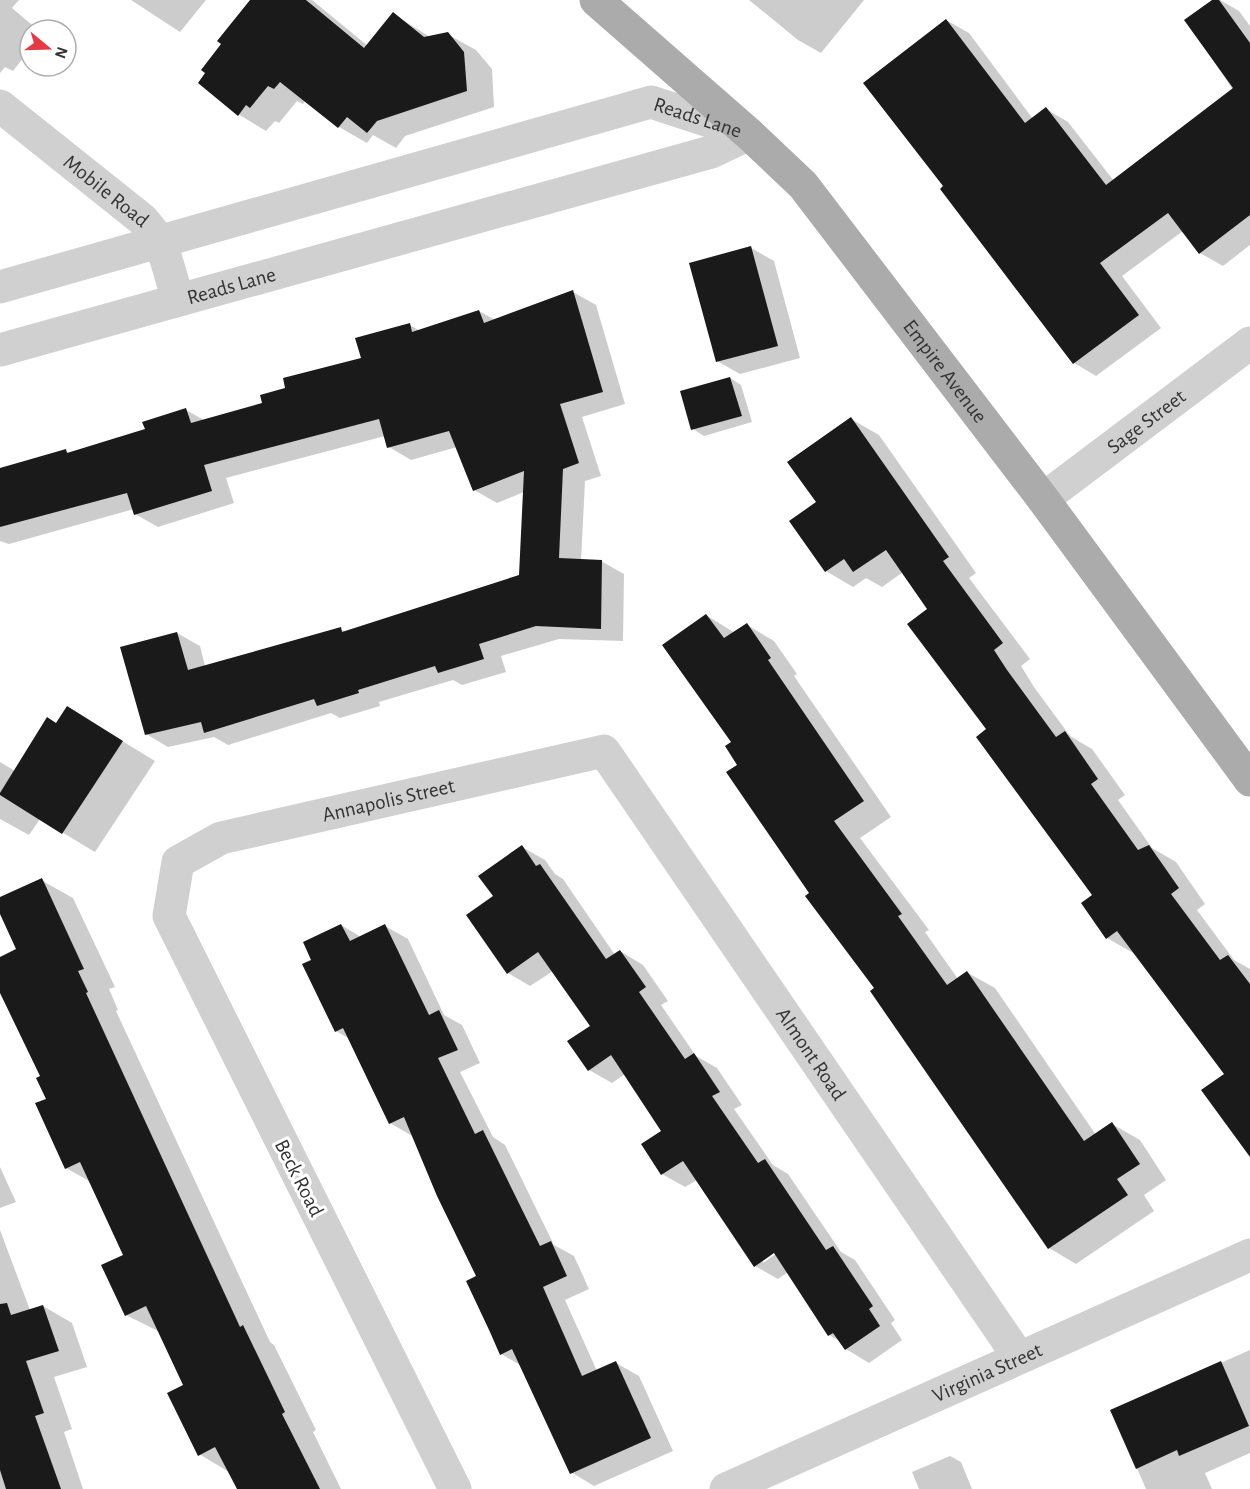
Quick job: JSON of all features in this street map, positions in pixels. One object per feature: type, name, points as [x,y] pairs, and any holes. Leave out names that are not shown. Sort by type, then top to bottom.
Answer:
[{"type":"main road","name":"Empire Avenue","points":[[596,0],[749,134],[803,185],[1043,499],[1250,780]]},
{"type":"street","name":"Reads Lane","points":[[0,287],[651,102],[749,134]]},
{"type":"street","name":"Mobile Road","points":[[0,106],[143,220],[161,242],[178,300]]},
{"type":"street","name":"Reads Lane","points":[[0,350],[711,152],[749,134]]},
{"type":"street","name":"Sage Street","points":[[1043,499],[1250,343]]},
{"type":"street","name":"Annapolis Street","points":[[178,862],[221,838],[604,751]]},
{"type":"street","name":"Almont Road","points":[[604,751],[1018,1356]]},
{"type":"street","name":"Beck Road","points":[[178,862],[169,916],[455,1489]]},
{"type":"street","name":"Virginia Street","points":[[726,1489],[1018,1356],[1250,1255]]},
{"type":"building","points":[[250,0],[306,0],[364,48],[393,12],[424,37],[448,32],[464,52],[467,91],[377,121],[367,133],[347,117],[338,128],[280,82],[274,89],[268,86],[250,108],[246,105],[238,116],[198,83],[205,73],[201,70],[221,44],[217,41]]},
{"type":"building","points":[[1212,0],[1219,0],[1250,43],[1250,215],[1199,254],[1168,213],[1100,263],[1139,315],[1073,364],[940,189],[943,186],[863,83],[946,19],[1025,123],[1046,107],[1106,185],[1233,88],[1184,20]]},
{"type":"building","points":[[751,246],[778,346],[716,362],[689,263]]},
{"type":"building","points":[[573,290],[603,392],[560,404],[579,463],[563,469],[559,558],[602,560],[601,629],[536,626],[479,644],[484,659],[438,673],[435,666],[358,690],[359,693],[317,706],[314,699],[204,733],[201,722],[145,735],[120,647],[177,632],[188,670],[341,627],[342,632],[519,575],[524,471],[473,491],[449,431],[387,448],[379,419],[204,465],[212,491],[134,515],[127,493],[0,527],[0,468],[66,449],[67,453],[145,429],[142,422],[186,408],[191,423],[262,403],[260,395],[285,388],[283,378],[361,358],[355,338],[410,323],[412,332],[479,310],[484,323]]},
{"type":"building","points":[[730,377],[742,416],[691,430],[680,391]]},
{"type":"building","points":[[851,417],[949,557],[943,561],[1003,643],[994,650],[1007,670],[1056,737],[1065,731],[1098,779],[1091,784],[1138,850],[1149,845],[1179,888],[1171,894],[1220,960],[1228,955],[1250,984],[1250,1157],[1201,1090],[1224,1074],[1117,931],[1106,939],[1081,903],[1092,895],[976,737],[986,729],[907,624],[927,609],[886,550],[853,572],[844,559],[825,572],[789,521],[816,502],[787,462]]},
{"type":"building","points":[[706,614],[724,638],[747,623],[771,658],[768,660],[864,801],[834,821],[902,914],[898,916],[947,985],[967,971],[1084,1141],[1112,1122],[1140,1164],[1117,1179],[1128,1195],[1048,1249],[870,991],[874,988],[805,896],[809,893],[726,772],[737,765],[725,746],[731,742],[662,645]]},
{"type":"building","points":[[67,706],[123,741],[62,834],[0,793],[47,717],[56,723]]},
{"type":"building","points":[[522,845],[536,866],[540,864],[606,959],[620,950],[646,987],[639,992],[685,1059],[694,1053],[720,1092],[712,1096],[758,1163],[765,1159],[826,1250],[833,1246],[873,1306],[869,1309],[880,1326],[845,1350],[833,1333],[828,1336],[774,1253],[754,1267],[683,1161],[661,1175],[641,1144],[661,1131],[611,1055],[588,1071],[567,1041],[590,1026],[538,952],[507,974],[466,915],[493,896],[478,876]]},
{"type":"building","points":[[42,878],[84,969],[78,971],[88,992],[86,993],[240,1327],[243,1325],[285,1412],[282,1414],[320,1489],[237,1489],[215,1447],[198,1456],[167,1393],[183,1385],[146,1306],[125,1316],[101,1265],[123,1255],[80,1162],[65,1169],[35,1103],[46,1099],[36,1078],[40,1076],[0,993],[0,957],[16,949],[0,914],[0,897]]},
{"type":"building","points":[[341,924],[350,941],[385,924],[429,1015],[439,1010],[458,1050],[438,1058],[475,1134],[483,1130],[540,1246],[551,1241],[567,1276],[543,1287],[582,1376],[616,1361],[651,1438],[570,1474],[512,1349],[500,1355],[466,1281],[476,1276],[437,1196],[404,1117],[389,1124],[343,1028],[335,1032],[302,964],[311,960],[303,942]]},
{"type":"building","points":[[7,1303],[11,1315],[43,1305],[59,1351],[26,1361],[44,1413],[35,1416],[61,1489],[6,1489],[0,1470],[0,1304]]},
{"type":"building","points":[[1221,1361],[1249,1426],[1179,1456],[1177,1450],[1136,1469],[1110,1410]]}]
